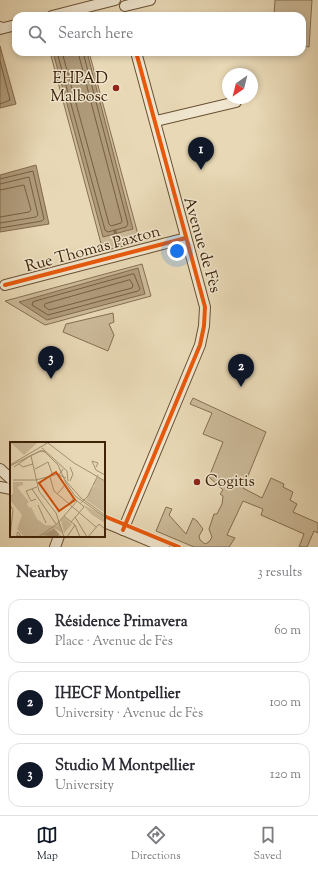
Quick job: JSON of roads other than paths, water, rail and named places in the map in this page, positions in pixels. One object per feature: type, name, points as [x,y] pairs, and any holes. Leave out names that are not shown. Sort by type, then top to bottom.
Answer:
[{"type":"street","points":[[68,12],[115,0]]},
{"type":"street","points":[[125,7],[150,0]]},
{"type":"street","points":[[0,28],[12,26]]},
{"type":"street","name":"Avenue de Fès","points":[[122,530],[200,345],[204,326],[205,307],[202,289],[186,238],[156,121],[137,56]]},
{"type":"street","points":[[156,121],[228,104]]},
{"type":"street","name":"Rue Thomas Paxton","points":[[5,285],[186,238]]},
{"type":"street","points":[[0,469],[10,478]]},
{"type":"street","points":[[0,487],[10,489]]},
{"type":"street","points":[[105,522],[164,547]]},
{"type":"street","points":[[55,547],[59,537]]},
{"type":"water","points":[[0,46],[16,104],[0,108]]},
{"type":"water","points":[[54,56],[88,56],[133,229],[103,237]]},
{"type":"water","points":[[36,165],[49,224],[0,232],[0,175]]},
{"type":"water","points":[[138,268],[145,294],[47,320],[19,302]]},
{"type":"waterway","points":[[115,231],[118,245]]},
{"type":"place","name":"EHPAD Malbosc","points":[[116,88]]},
{"type":"place","name":"Résidence Primavera","points":[[201,170]]},
{"type":"place","name":"Studio M Montpellier","points":[[51,379]]},
{"type":"place","name":"IHECF Montpellier","points":[[241,387]]},
{"type":"place","name":"Cogitis","points":[[197,482]]}]
